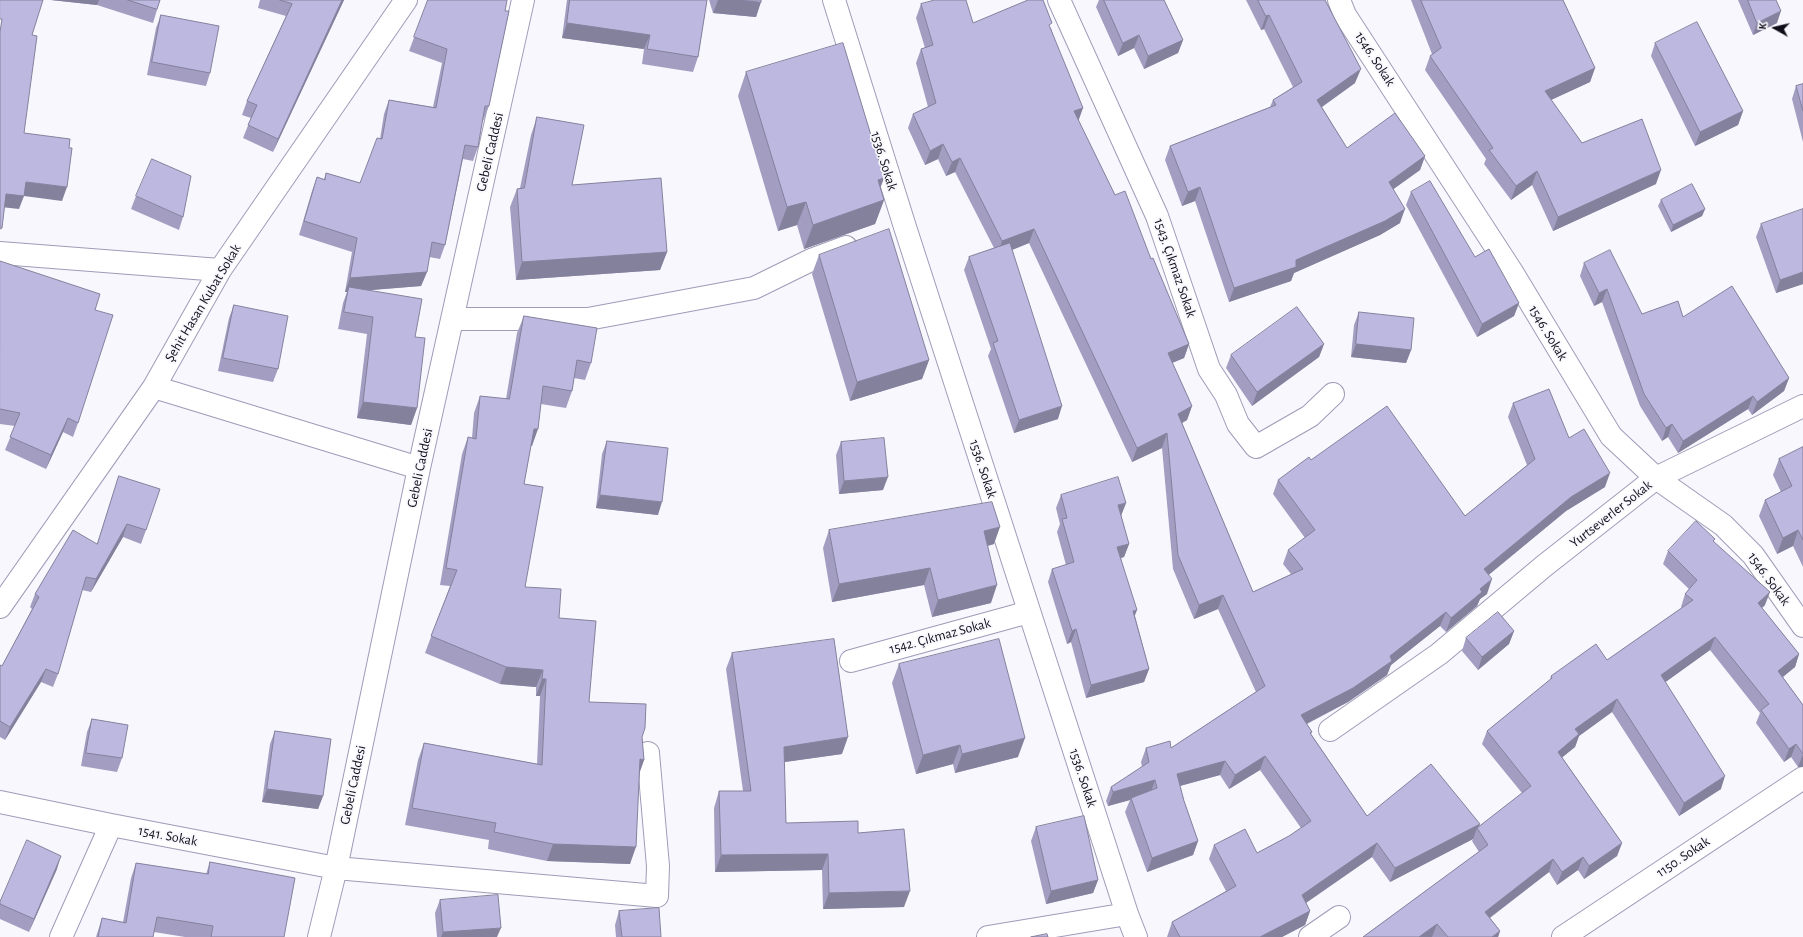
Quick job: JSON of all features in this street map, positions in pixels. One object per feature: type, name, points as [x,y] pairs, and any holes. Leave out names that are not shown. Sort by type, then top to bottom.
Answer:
[{"type":"street","name":"Şehit Hasan Kubat Sokak","points":[[0,607],[154,387],[220,270],[406,0]]},
{"type":"street","name":"Gebeli Caddesi","points":[[319,937],[336,868],[419,468],[524,0]]},
{"type":"street","name":"1536. Sokak","points":[[834,0],[905,227],[1029,612],[1127,914],[1136,937]]},
{"type":"street","name":"1543. Çıkmaz Sokak","points":[[1059,0],[1157,216],[1209,370],[1226,395],[1238,424],[1256,447],[1310,416],[1333,394]]},
{"type":"street","name":"1546. Sokak","points":[[1339,0],[1345,15],[1512,272],[1611,436],[1656,478],[1723,525],[1753,555],[1803,626]]},
{"type":"street","points":[[453,319],[588,319],[754,288],[811,260],[905,227]]},
{"type":"street","points":[[0,253],[220,270]]},
{"type":"street","points":[[154,387],[419,468]]},
{"type":"street","name":"Yurtseverler Sokak","points":[[1330,730],[1439,654],[1544,566],[1656,478],[1803,406]]},
{"type":"street","name":"1542. Çıkmaz Sokak","points":[[851,661],[1029,612]]},
{"type":"street","name":"1541. Sokak","points":[[0,802],[111,826],[336,868],[657,896],[658,866],[648,753]]},
{"type":"street","name":"1150. Sokak","points":[[1563,937],[1803,778]]},
{"type":"street","points":[[61,937],[111,826]]},
{"type":"street","points":[[988,937],[1127,914]]},
{"type":"street","points":[[1310,937],[1339,917]]},
{"type":"building","points":[[0,0],[43,0],[32,35],[37,36],[24,133],[70,139],[69,148],[72,148],[67,187],[26,182],[24,196],[6,194],[2,228],[0,229],[0,32],[2,19],[0,19]]},
{"type":"building","points":[[128,0],[160,0],[157,9]]},
{"type":"building","points":[[280,0],[342,0],[278,139],[248,125],[257,105],[247,101],[292,4]]},
{"type":"building","points":[[428,0],[507,0],[505,11],[509,11],[489,106],[485,106],[478,147],[465,145],[445,245],[432,242],[427,272],[350,278],[357,238],[304,221],[317,177],[325,180],[326,173],[360,183],[377,138],[382,139],[389,100],[436,108],[447,49],[414,37]]},
{"type":"building","points":[[570,0],[707,0],[698,57],[647,49],[650,35],[567,23]]},
{"type":"building","points":[[738,0],[761,0],[761,2]]},
{"type":"building","points":[[935,0],[966,0],[973,23],[1028,0],[1043,0],[1052,23],[1049,25],[1083,108],[1074,111],[1115,195],[1125,191],[1151,259],[1153,258],[1189,344],[1168,353],[1192,406],[1178,414],[1253,592],[1303,569],[1288,550],[1315,530],[1278,480],[1309,457],[1311,460],[1387,406],[1465,516],[1535,459],[1513,403],[1549,389],[1569,438],[1584,429],[1610,473],[1571,497],[1484,569],[1492,579],[1480,589],[1482,592],[1451,618],[1446,612],[1390,656],[1392,661],[1353,688],[1301,715],[1312,732],[1310,733],[1367,816],[1431,764],[1480,824],[1395,868],[1377,843],[1302,895],[1310,911],[1260,937],[1180,937],[1172,922],[1236,886],[1214,845],[1245,829],[1257,853],[1289,836],[1311,821],[1265,756],[1235,775],[1225,761],[1177,774],[1184,801],[1198,841],[1152,858],[1131,798],[1157,788],[1155,780],[1113,792],[1111,787],[1149,762],[1146,748],[1170,741],[1171,748],[1265,686],[1223,595],[1199,605],[1178,555],[1167,433],[1137,448],[1034,229],[1002,241],[960,158],[952,162],[943,144],[930,151],[913,114],[936,103],[921,49],[933,45],[921,4]]},
{"type":"building","points":[[1104,0],[1164,0],[1183,40],[1148,56],[1139,35],[1123,43]]},
{"type":"building","points":[[1258,0],[1325,0],[1361,69],[1317,100],[1347,148],[1395,113],[1425,156],[1389,182],[1405,209],[1385,221],[1296,260],[1296,267],[1234,288],[1200,187],[1188,192],[1170,146],[1276,105],[1273,100],[1302,82],[1269,15],[1266,16]]},
{"type":"building","points":[[1421,0],[1563,0],[1595,68],[1545,91],[1582,143],[1642,119],[1661,170],[1558,217],[1537,171],[1516,186],[1489,150],[1493,148],[1430,56],[1441,48]]},
{"type":"building","points":[[1748,0],[1776,0],[1781,11],[1757,23]]},
{"type":"building","points":[[161,15],[219,26],[210,73],[152,62]]},
{"type":"building","points":[[1697,22],[1743,111],[1700,132],[1655,43]]},
{"type":"building","points":[[843,43],[884,178],[878,180],[884,200],[813,225],[806,202],[787,207],[746,72]]},
{"type":"building","points":[[1803,84],[1803,111],[1796,86]]},
{"type":"building","points":[[537,117],[584,125],[572,185],[661,178],[667,252],[522,262],[517,189],[524,188]]},
{"type":"building","points":[[152,159],[191,176],[183,217],[136,196]]},
{"type":"building","points":[[1430,181],[1475,257],[1489,249],[1519,303],[1482,324],[1411,192]]},
{"type":"building","points":[[1692,184],[1705,209],[1673,225],[1661,200]]},
{"type":"building","points":[[1803,209],[1803,272],[1780,280],[1761,224]]},
{"type":"building","points":[[889,229],[929,360],[857,382],[819,255]]},
{"type":"building","points":[[1010,243],[1062,406],[1019,420],[993,343],[998,341],[969,257]]},
{"type":"building","points":[[1610,250],[1642,314],[1678,301],[1683,317],[1732,286],[1789,378],[1757,402],[1753,396],[1683,441],[1672,424],[1666,428],[1644,394],[1607,289],[1599,293],[1584,263]]},
{"type":"building","points":[[0,261],[100,294],[95,310],[113,315],[78,423],[68,418],[51,455],[10,437],[20,413],[0,409]]},
{"type":"building","points":[[349,287],[422,299],[415,337],[425,338],[417,408],[363,402],[373,317],[344,312]]},
{"type":"building","points":[[234,305],[288,316],[278,369],[223,358]]},
{"type":"building","points":[[1297,307],[1324,344],[1257,392],[1231,355]]},
{"type":"building","points":[[1359,312],[1414,318],[1411,350],[1356,344]]},
{"type":"building","points":[[524,316],[597,328],[591,363],[577,360],[572,391],[543,386],[538,429],[534,429],[524,484],[543,487],[525,587],[561,589],[559,618],[596,621],[589,702],[646,704],[645,728],[642,737],[644,760],[640,759],[636,847],[553,844],[494,832],[496,823],[412,808],[424,743],[542,765],[546,679],[542,679],[543,670],[506,667],[431,636],[457,570],[446,568],[468,437],[476,439],[480,396],[509,399]]},
{"type":"building","points":[[884,438],[888,477],[844,481],[841,442]]},
{"type":"building","points":[[607,441],[668,448],[662,502],[600,495]]},
{"type":"building","points":[[1803,447],[1803,540],[1798,530],[1783,538],[1765,500],[1792,486],[1779,459]]},
{"type":"building","points":[[119,476],[160,489],[146,530],[127,524],[96,579],[86,577],[58,674],[46,669],[10,727],[0,721],[0,665],[2,666],[39,597],[35,594],[73,530],[97,544]]},
{"type":"building","points":[[1118,477],[1126,503],[1118,505],[1129,544],[1117,547],[1137,610],[1133,611],[1149,669],[1091,685],[1076,629],[1072,631],[1052,569],[1074,562],[1062,519],[1067,518],[1061,495]]},
{"type":"building","points":[[992,502],[1000,527],[984,531],[997,585],[938,600],[930,568],[839,584],[829,530]]},
{"type":"building","points":[[1696,521],[1715,539],[1713,541],[1770,592],[1758,603],[1799,654],[1778,671],[1803,705],[1803,754],[1796,744],[1789,749],[1761,710],[1769,704],[1715,637],[1661,675],[1725,776],[1684,803],[1617,699],[1575,729],[1579,734],[1558,752],[1622,843],[1589,866],[1583,857],[1562,872],[1553,859],[1485,912],[1500,931],[1492,937],[1448,937],[1437,924],[1419,937],[1363,937],[1488,845],[1477,828],[1531,786],[1487,731],[1552,678],[1551,676],[1596,644],[1607,660],[1693,600],[1685,594],[1697,580],[1668,551]]},
{"type":"building","points":[[1498,612],[1514,631],[1482,657],[1466,638]]},
{"type":"building","points":[[834,639],[848,737],[784,747],[786,823],[858,821],[858,833],[904,829],[910,891],[829,893],[828,854],[721,855],[719,791],[751,791],[732,653]]},
{"type":"building","points":[[999,639],[1025,738],[962,754],[960,745],[923,755],[899,664]]},
{"type":"building","points":[[92,719],[128,725],[122,758],[86,753]]},
{"type":"building","points":[[275,731],[331,739],[323,796],[267,789]]},
{"type":"building","points":[[1084,816],[1098,880],[1051,891],[1036,827]]},
{"type":"building","points":[[27,840],[61,856],[34,919],[0,904]]},
{"type":"building","points":[[210,862],[295,878],[284,937],[211,937],[213,926],[157,917],[153,937],[98,937],[102,918],[126,923],[136,863],[208,874]]},
{"type":"building","points":[[498,895],[501,928],[443,932],[440,900]]},
{"type":"building","points":[[659,908],[661,937],[622,937],[619,911]]},
{"type":"building","points":[[1047,934],[1048,937],[1031,937]]}]
